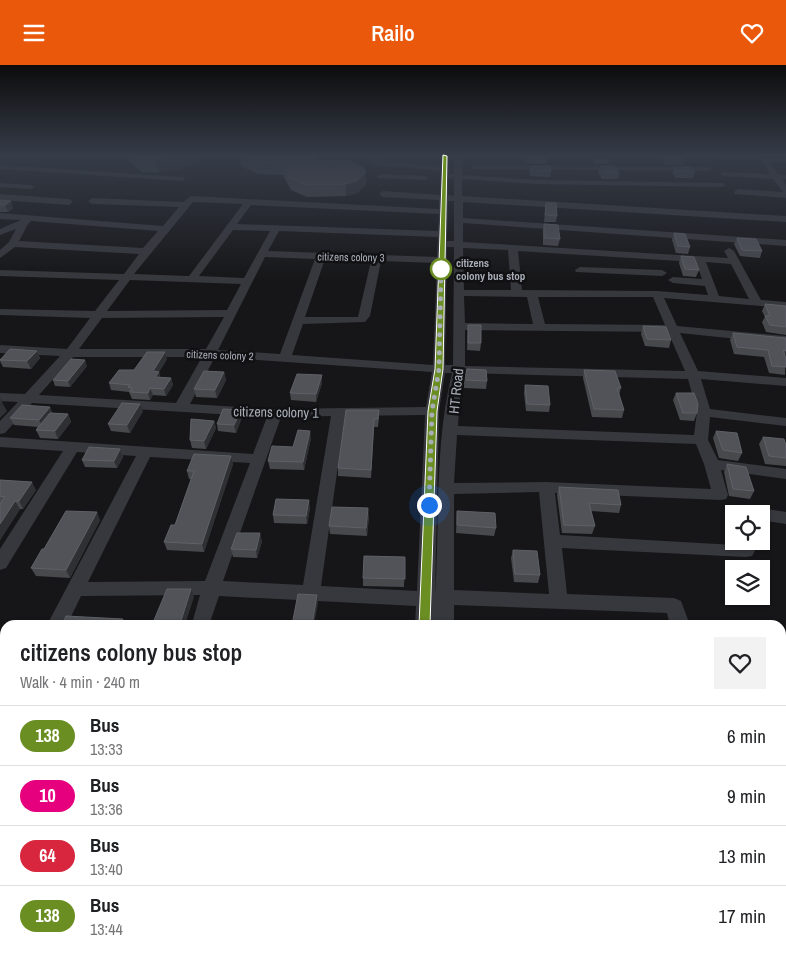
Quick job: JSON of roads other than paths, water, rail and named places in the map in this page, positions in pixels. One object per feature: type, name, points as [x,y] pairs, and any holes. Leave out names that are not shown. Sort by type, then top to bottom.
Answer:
[{"type":"street","points":[[8,198],[69,202]]},
{"type":"street","name":"HT Road","points":[[442,620],[435,598],[432,411],[439,369],[443,198]]},
{"type":"street","points":[[449,198],[458,200],[606,204],[786,219]]},
{"type":"street","points":[[0,429],[30,399],[70,353],[146,251],[191,199],[444,211]]},
{"type":"street","name":"HT Road","points":[[427,620],[435,598],[452,430],[453,396],[459,370],[458,200]]},
{"type":"street","points":[[92,201],[184,205]]},
{"type":"street","points":[[191,280],[248,203]]},
{"type":"street","points":[[0,216],[27,221],[167,229]]},
{"type":"street","points":[[0,232],[27,221]]},
{"type":"street","points":[[0,255],[13,243],[27,221]]},
{"type":"street","points":[[458,221],[722,239],[784,246]]},
{"type":"street","points":[[231,227],[442,239],[458,244],[734,261]]},
{"type":"street","points":[[180,409],[212,353],[246,281],[276,229]]},
{"type":"street","points":[[722,239],[757,303]]},
{"type":"street","points":[[13,243],[146,251]]},
{"type":"street","points":[[513,247],[517,293]]},
{"type":"street","points":[[575,251],[583,282]]},
{"type":"street","name":"citizens colony 3","points":[[262,254],[441,260]]},
{"type":"street","points":[[285,358],[321,256]]},
{"type":"street","points":[[298,321],[361,320],[364,316],[377,257]]},
{"type":"street","points":[[700,259],[715,299]]},
{"type":"street","points":[[0,273],[126,279],[246,281]]},
{"type":"street","points":[[458,293],[532,293],[583,282],[662,273]]},
{"type":"street","points":[[673,280],[709,283]]},
{"type":"street","points":[[583,282],[657,294],[786,305]]},
{"type":"street","points":[[532,293],[540,327]]},
{"type":"street","points":[[446,489],[546,487],[720,495],[712,464],[701,440],[704,412],[693,375],[657,294]]},
{"type":"street","points":[[0,311],[100,315],[230,313]]},
{"type":"street","points":[[459,325],[672,329],[786,340]]},
{"type":"street","name":"citizens colony 2","points":[[0,349],[70,353],[212,353],[439,369],[693,375],[786,382]]},
{"type":"street","name":"citizens colony 1","points":[[0,397],[274,413],[432,411]]},
{"type":"street","points":[[704,412],[786,422]]},
{"type":"street","points":[[202,620],[211,588],[260,459],[274,413]]},
{"type":"street","points":[[311,591],[339,413]]},
{"type":"street","points":[[452,430],[701,440]]},
{"type":"street","points":[[0,442],[146,450],[260,459]]},
{"type":"street","points":[[0,563],[73,446]]},
{"type":"street","points":[[60,620],[146,450]]},
{"type":"street","points":[[712,464],[786,474]]},
{"type":"street","points":[[546,487],[559,601]]},
{"type":"street","points":[[770,515],[786,518]]},
{"type":"street","points":[[551,541],[746,551]]},
{"type":"street","points":[[75,589],[211,588],[674,606],[678,620]]},
{"type":"place","name":"citizens colony bus stop","points":[[441,269]]}]
